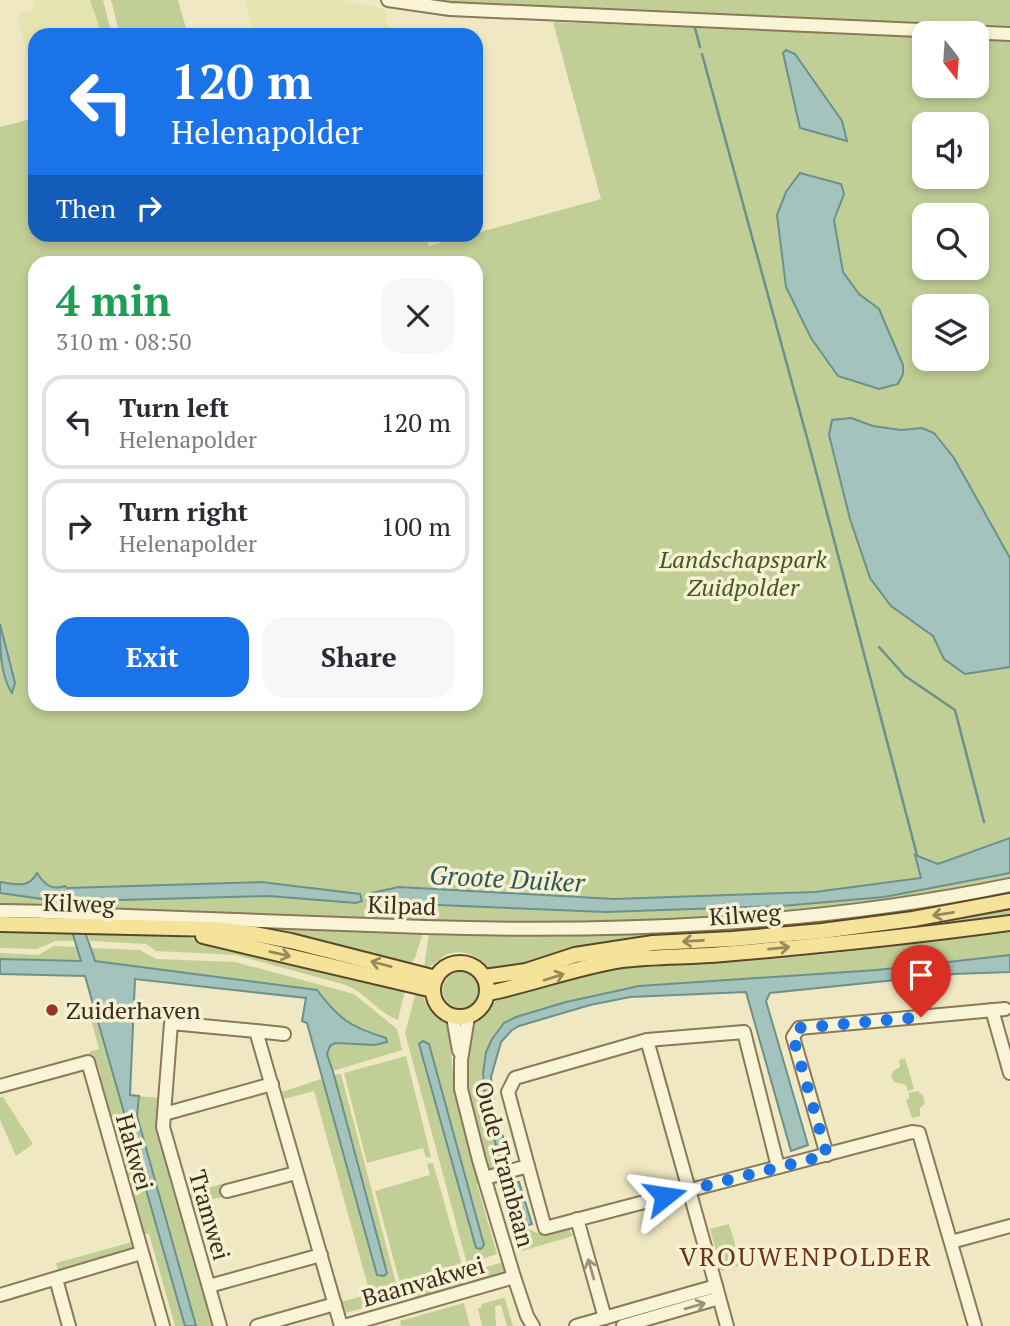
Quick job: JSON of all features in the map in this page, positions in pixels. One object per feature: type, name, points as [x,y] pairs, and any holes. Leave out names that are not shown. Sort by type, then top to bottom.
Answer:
[{"type":"main road","name":"Kilweg","points":[[484,977],[526,971],[575,955],[653,943],[822,931],[913,919],[1010,901]]},
{"type":"main road","name":"Kilweg","points":[[0,924],[86,920],[193,933],[435,984]]},
{"type":"main road","name":"Kilweg","points":[[488,993],[623,960],[912,937],[1010,923]]},
{"type":"main road","points":[[460,963],[472,965],[484,977],[488,993],[483,1006],[460,1017],[439,1007],[435,984],[444,969],[460,963]]},
{"type":"street","points":[[388,0],[450,9],[1010,34]]},
{"type":"street","name":"Kilpad","points":[[86,920],[426,927],[666,927],[779,920],[849,912],[1010,885]]},
{"type":"street","points":[[0,911],[63,919]]},
{"type":"street","points":[[827,1155],[793,1037],[799,1028],[998,1009],[1010,1073]]},
{"type":"street","name":"Oude Trambaan","points":[[460,1017],[461,1089],[514,1277],[533,1326]]},
{"type":"street","name":"Tramwei","points":[[220,1326],[163,1127],[172,1023],[256,1031]]},
{"type":"street","points":[[284,1034],[256,1031],[343,1326]]},
{"type":"street","points":[[778,1167],[744,1032],[646,1040],[515,1078],[508,1092],[545,1228],[912,1132],[919,1133],[975,1326]]},
{"type":"street","points":[[646,1040],[727,1326]]},
{"type":"street","name":"Hakwei","points":[[0,1086],[88,1062],[163,1326]]},
{"type":"street","points":[[164,1114],[272,1084]]},
{"type":"street","points":[[485,1178],[528,1166]]},
{"type":"street","points":[[227,1191],[296,1173]]},
{"type":"street","points":[[577,1219],[605,1318]]},
{"type":"street","points":[[951,1242],[1010,1226]]},
{"type":"street","points":[[0,1295],[141,1253]]},
{"type":"street","points":[[209,1286],[321,1255]]},
{"type":"street","name":"Baanvakwei","points":[[343,1326],[514,1277]]},
{"type":"street","points":[[55,1279],[69,1326]]},
{"type":"street","points":[[576,1326],[605,1318],[631,1321],[718,1292]]},
{"type":"street","points":[[257,1326],[335,1304]]},
{"type":"shaded area","points":[[34,0],[90,0],[100,28],[28,28],[28,56],[17,18],[22,13],[36,9]]},
{"type":"shaded area","points":[[245,0],[343,0],[384,9],[389,28],[253,28]]},
{"type":"green space","points":[[90,0],[103,0],[110,28],[100,28]]},
{"type":"green space","points":[[111,0],[178,0],[186,28],[118,28]]},
{"type":"green space","points":[[413,0],[1010,0],[1010,29],[989,28],[989,21],[912,21],[912,25]]},
{"type":"green space","name":"Landschapspark Zuidpolder","points":[[553,22],[912,36],[912,98],[989,98],[989,38],[1010,39],[1010,856],[921,875],[922,878],[782,906],[884,897],[1010,873],[1010,883],[787,916],[575,925],[374,921],[369,908],[364,909],[364,921],[76,908],[77,902],[90,901],[44,899],[63,901],[66,909],[0,907],[0,127],[28,120],[28,242],[428,242],[429,246],[444,242],[483,242],[483,231],[601,199]]},
{"type":"green space","points":[[1010,907],[1010,917],[977,923],[697,951],[514,983],[513,979],[601,956]]},
{"type":"green space","points":[[0,915],[423,933],[415,958],[409,965],[294,938],[0,919]]},
{"type":"green space","points":[[0,930],[74,932],[77,941],[55,941],[37,949],[0,948]]},
{"type":"green space","points":[[706,930],[705,933],[640,937],[592,944],[492,971],[478,958],[460,952],[448,954],[424,968],[429,932],[432,931],[499,935]]},
{"type":"green space","points":[[1010,931],[1010,955],[877,970],[639,986],[504,1023],[492,1038],[485,1054],[483,1090],[501,1162],[507,1162],[513,1184],[508,1185],[519,1228],[525,1227],[537,1233],[567,1225],[573,1236],[518,1252],[498,1184],[492,1186],[465,1087],[470,1028],[500,997],[598,970],[652,963],[837,953]]},
{"type":"green space","points":[[87,933],[185,937],[405,990],[398,1020],[346,985],[236,955],[156,951],[146,944],[90,941]]},
{"type":"green space","points":[[54,946],[79,947],[81,960],[0,959],[0,953],[38,955]]},
{"type":"green space","points":[[92,948],[140,950],[156,959],[235,962],[354,994],[397,1029],[402,1050],[333,1071],[327,1054],[330,1046],[335,1043],[375,1045],[386,1038],[346,1021],[317,990],[94,961]]},
{"type":"green space","points":[[461,972],[474,977],[479,990],[474,1003],[461,1008],[448,1003],[443,990],[448,977]]},
{"type":"green space","points":[[416,992],[422,995],[428,1007],[435,1016],[445,1022],[449,1030],[454,1085],[482,1182],[477,1184],[497,1254],[467,1264],[405,1033]],"holes":[[[428,1044],[484,1245],[481,1249]]]},
{"type":"green space","points":[[96,1016],[185,1326],[175,1326],[149,1234],[143,1234],[138,1227],[142,1226],[137,1210],[134,1211],[96,1077],[101,1075],[97,1063],[92,1064],[89,1052],[99,1049],[91,1020]]},
{"type":"green space","points":[[406,1056],[431,1157],[426,1158],[423,1148],[367,1163],[344,1073]]},
{"type":"green space","points":[[905,1058],[914,1089],[908,1091],[906,1085],[894,1082],[891,1076],[893,1071],[900,1067],[899,1060]]},
{"type":"green space","points":[[341,1074],[396,1283],[369,1290],[314,1091],[284,1099],[282,1092],[324,1078],[377,1275],[384,1276],[387,1273],[334,1075]]},
{"type":"green space","points":[[917,1091],[923,1095],[925,1104],[920,1108],[920,1116],[912,1118],[906,1101],[909,1093]]},
{"type":"green space","points":[[139,1096],[160,1098],[156,1124],[191,1247],[196,1255],[193,1257],[209,1302],[207,1303],[213,1326],[196,1326],[137,1116]]},
{"type":"green space","points":[[0,1097],[3,1097],[33,1144],[16,1156],[0,1120]]},
{"type":"green space","points":[[433,1163],[462,1265],[400,1283],[375,1191],[430,1175],[427,1164]]},
{"type":"green space","points":[[225,1183],[228,1195],[193,1205],[190,1193]]},
{"type":"green space","points":[[729,1224],[741,1265],[721,1271],[710,1229]]},
{"type":"green space","points":[[132,1242],[134,1250],[59,1273],[56,1263]]},
{"type":"green space","points":[[504,1262],[505,1273],[473,1285],[471,1271]]},
{"type":"green space","points":[[461,1274],[464,1288],[415,1300],[411,1288]]},
{"type":"green space","points":[[387,1289],[364,1308],[345,1313],[341,1302]]},
{"type":"green space","points":[[503,1298],[513,1326],[507,1326],[501,1305],[495,1306],[496,1326],[482,1326],[478,1308],[482,1307],[481,1304]]},
{"type":"green space","points":[[464,1303],[470,1326],[401,1326],[400,1321]]},
{"type":"water","points":[[786,50],[795,54],[842,121],[847,141],[800,128],[783,53]]},
{"type":"water","points":[[800,173],[841,184],[844,194],[834,220],[843,272],[859,294],[879,309],[903,365],[903,374],[898,384],[879,389],[838,376],[811,338],[786,287],[777,215],[786,192]]},
{"type":"water","points":[[851,418],[873,426],[901,430],[922,428],[934,433],[954,458],[1010,558],[1010,667],[965,674],[944,659],[933,636],[891,606],[870,578],[850,519],[829,435],[832,420]]},
{"type":"water","points":[[0,624],[15,683],[12,693],[3,670]]},
{"type":"water","points":[[1010,838],[1010,873],[884,897],[782,906],[606,912],[368,902],[366,894],[399,887],[614,899],[815,892],[921,878],[915,855],[938,864]]},
{"type":"water","points":[[37,873],[46,883],[56,888],[261,882],[360,894],[362,901],[356,903],[269,896],[86,901],[77,902],[77,906],[95,961],[317,990],[346,1021],[386,1038],[387,1042],[375,1045],[335,1043],[330,1046],[327,1054],[387,1273],[384,1276],[377,1275],[307,1023],[302,1021],[306,998],[135,979],[130,1095],[139,1096],[137,1116],[196,1326],[185,1326],[85,976],[0,974],[0,959],[81,961],[63,902],[0,893],[0,882],[26,883]]},
{"type":"water","points":[[1010,955],[1010,972],[954,974],[770,993],[766,1001],[808,1145],[791,1151],[746,992],[630,997],[590,1005],[519,1026],[501,1042],[491,1077],[495,1111],[510,1160],[501,1163],[486,1110],[483,1073],[486,1052],[492,1039],[504,1023],[516,1017],[566,1002],[639,986],[877,970]]},
{"type":"water","points":[[423,1041],[429,1044],[484,1245],[481,1249],[476,1248],[419,1044]]},
{"type":"water","points":[[519,1182],[532,1224],[519,1228],[507,1185]]},
{"type":"waterway","points":[[695,28],[700,47]]},
{"type":"waterway","points":[[702,54],[917,855]]},
{"type":"waterway","points":[[879,647],[905,676],[955,710],[984,822]]},
{"type":"place","name":"Zuiderhaven","points":[[52,1010]]},
{"type":"district","name":"VROUWENPOLDER","points":[[806,1256]]},
{"type":"route","points":[[665,1196],[827,1155],[793,1037],[799,1028],[921,1017]]},
{"type":"water label","name":"Groote Duiker","points":[[507,878]]}]
